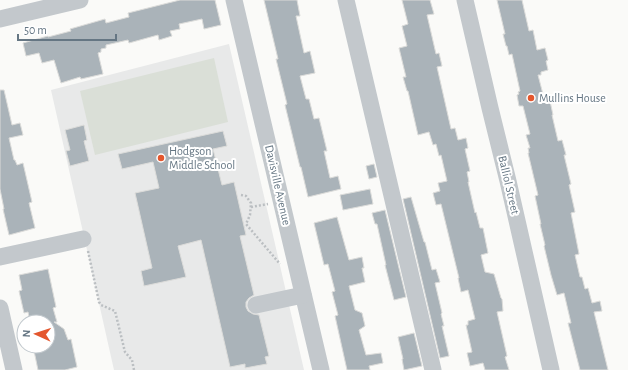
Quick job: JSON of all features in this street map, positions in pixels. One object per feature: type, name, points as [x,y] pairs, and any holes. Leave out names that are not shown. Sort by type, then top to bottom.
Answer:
[{"type":"street","points":[[0,19],[80,0]]},
{"type":"street","name":"Davisville Avenue","points":[[234,0],[321,370]]},
{"type":"street","points":[[346,0],[433,370]]},
{"type":"street","name":"Balliol Street","points":[[465,0],[551,370]]},
{"type":"street","points":[[0,257],[84,244]]},
{"type":"street","points":[[256,305],[303,295]]},
{"type":"street","points":[[0,308],[14,370]]},
{"type":"path","points":[[241,195],[246,196],[251,203],[250,215],[246,224],[284,269]]},
{"type":"path","points":[[251,208],[268,204]]},
{"type":"path","points":[[84,244],[88,252],[99,302],[115,311],[124,352],[132,360],[134,370]]},
{"type":"shaded area","name":"Hodgson Middle School","points":[[229,44],[304,370],[114,370],[51,90]]},
{"type":"shaded area","points":[[214,58],[228,122],[95,155],[80,91]]},
{"type":"building","points":[[180,0],[215,0],[221,25],[204,29],[202,19],[179,24],[180,29],[170,31],[172,36],[159,40],[158,35],[129,43],[128,40],[106,45],[106,48],[101,49],[101,52],[98,53],[103,74],[81,79],[80,77],[61,83],[54,60],[42,63],[39,53],[26,56],[23,43],[71,31],[70,29],[105,19],[106,23],[129,17],[128,13]]},
{"type":"building","points":[[264,0],[297,0],[300,16],[296,16],[304,53],[310,51],[315,73],[300,76],[306,99],[309,99],[314,119],[319,118],[327,151],[324,151],[330,178],[338,176],[341,189],[308,197],[285,105],[287,104],[276,59],[278,59]]},
{"type":"building","points":[[402,0],[430,0],[434,14],[427,15],[436,54],[439,53],[442,66],[437,67],[451,129],[455,128],[458,140],[466,138],[468,148],[465,149],[470,171],[467,172],[468,182],[475,213],[476,212],[480,228],[483,228],[488,253],[481,255],[485,272],[494,274],[502,299],[503,311],[497,312],[507,356],[505,357],[509,370],[485,370],[483,363],[470,366],[467,353],[472,352],[466,325],[468,325],[468,321],[475,319],[468,290],[461,292],[441,204],[436,205],[433,193],[440,191],[438,183],[447,181],[441,155],[439,156],[436,144],[433,145],[429,132],[418,135],[408,91],[403,77],[406,77],[399,48],[407,46],[402,26],[408,24]]},
{"type":"building","points":[[497,0],[522,0],[529,31],[533,30],[537,50],[545,48],[548,60],[546,61],[548,70],[541,72],[541,75],[538,75],[545,102],[550,101],[558,141],[562,140],[566,155],[564,155],[571,184],[569,185],[575,212],[571,213],[579,254],[575,255],[580,277],[582,277],[585,289],[588,288],[592,303],[600,301],[602,311],[594,312],[608,370],[580,370],[568,323],[571,323],[564,293],[557,295],[551,275],[535,196],[538,195],[528,153],[528,148],[530,148],[526,135],[530,134],[523,106],[519,106],[517,95],[520,91],[512,54],[509,55],[506,46],[503,34],[505,34]]},
{"type":"building","points":[[0,90],[4,90],[12,125],[20,123],[23,135],[9,138],[14,160],[17,165],[23,163],[32,202],[29,203],[35,228],[9,235],[0,189]]},
{"type":"building","points":[[84,125],[87,140],[84,141],[89,161],[70,166],[66,151],[70,150],[65,130]]},
{"type":"building","points":[[223,131],[227,146],[213,149],[222,185],[234,182],[246,235],[240,236],[254,295],[246,302],[246,307],[248,311],[259,315],[269,356],[265,357],[267,364],[245,368],[245,364],[230,367],[201,240],[178,246],[186,277],[144,286],[141,271],[152,268],[135,193],[159,188],[153,162],[122,169],[118,154]]},
{"type":"building","points":[[374,164],[377,177],[369,179],[366,166]]},
{"type":"building","points":[[370,189],[373,204],[343,210],[340,195]]},
{"type":"building","points":[[411,197],[432,270],[436,269],[440,282],[435,283],[442,313],[444,326],[442,326],[449,356],[440,358],[403,199]]},
{"type":"building","points":[[385,210],[406,297],[394,300],[377,224],[375,224],[372,213]]},
{"type":"building","points":[[337,217],[349,260],[362,257],[364,268],[362,268],[365,282],[349,286],[355,310],[362,313],[365,326],[359,330],[366,355],[381,353],[383,363],[369,366],[370,370],[347,370],[335,316],[338,315],[332,292],[335,291],[328,264],[324,265],[314,223]]},
{"type":"building","points":[[48,269],[56,307],[53,308],[55,314],[24,313],[19,291],[22,290],[19,275]]},
{"type":"building","points":[[56,323],[64,329],[68,340],[71,339],[77,367],[65,370],[38,370],[35,354],[56,354]]},
{"type":"building","points":[[414,333],[422,366],[404,370],[398,337]]},
{"type":"place","name":"Mullins House","points":[[531,98]]},
{"type":"place","name":"Hodgson Middle School","points":[[161,158]]}]
